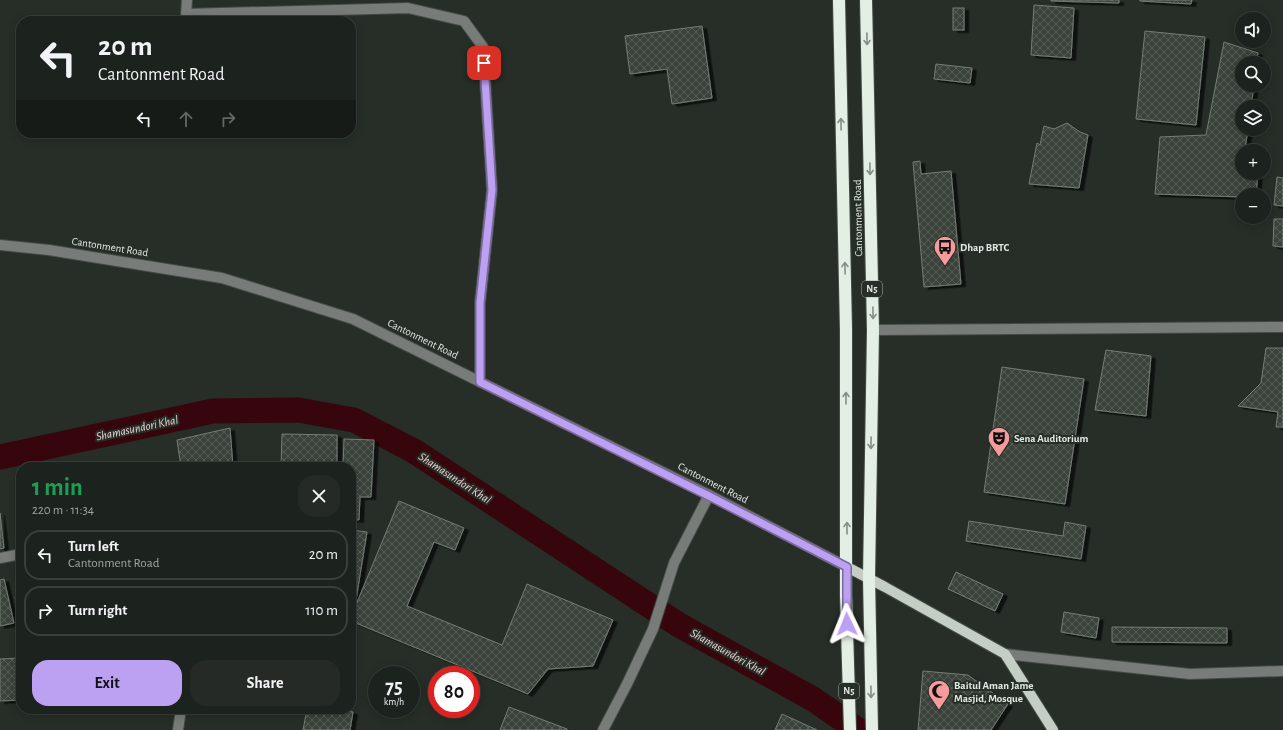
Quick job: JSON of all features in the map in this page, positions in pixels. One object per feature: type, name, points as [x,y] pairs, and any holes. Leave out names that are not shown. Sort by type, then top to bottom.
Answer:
[{"type":"highway","name":"Cantonment Road","points":[[839,0],[846,330],[847,567]]},
{"type":"highway","name":"Cantonment Road","points":[[866,0],[873,330],[869,578]]},
{"type":"highway","name":"N5","points":[[847,567],[850,730]]},
{"type":"highway","name":"N5","points":[[869,578],[872,730]]},
{"type":"main road","name":"Cantonment Road","points":[[847,567],[1005,654],[1053,730]]},
{"type":"street","points":[[187,0],[186,14],[408,8],[464,21],[483,47],[492,190],[480,303],[480,382]]},
{"type":"street","name":"Cantonment Road","points":[[0,245],[49,250],[222,278],[353,319],[709,496],[847,567]]},
{"type":"street","points":[[873,330],[1283,327]]},
{"type":"street","points":[[603,730],[653,629],[674,563],[709,496]]},
{"type":"street","points":[[0,558],[16,555]]},
{"type":"street","points":[[1005,654],[1190,674],[1283,671]]},
{"type":"street","points":[[178,730],[180,714]]},
{"type":"building","points":[[1119,0],[1119,3],[1051,1]]},
{"type":"building","points":[[1140,0],[1192,0],[1191,4]]},
{"type":"building","points":[[1034,5],[1074,8],[1071,58],[1031,55]]},
{"type":"building","points":[[953,8],[964,8],[964,30],[953,30]]},
{"type":"building","points":[[702,26],[712,98],[672,104],[667,69],[630,74],[625,36]]},
{"type":"building","points":[[1145,31],[1205,37],[1196,125],[1136,119]]},
{"type":"building","points":[[1224,42],[1235,46],[1235,48],[1243,48],[1258,53],[1257,56],[1235,56],[1235,92],[1253,92],[1252,100],[1235,100],[1235,136],[1247,136],[1246,144],[1235,144],[1235,180],[1257,180],[1257,188],[1235,188],[1235,197],[1155,194],[1160,137],[1206,135]]},
{"type":"building","points":[[936,64],[972,68],[970,83],[934,79]]},
{"type":"building","points":[[1067,123],[1080,132],[1088,135],[1079,188],[1029,184],[1037,143],[1040,145],[1044,126],[1054,129]]},
{"type":"building","points":[[920,161],[921,174],[951,171],[961,284],[924,287],[913,162]]},
{"type":"building","points":[[1277,177],[1283,178],[1283,206],[1274,205]]},
{"type":"building","points":[[1274,219],[1283,219],[1283,247],[1273,246]]},
{"type":"building","points":[[1266,348],[1283,348],[1283,427],[1276,427],[1278,412],[1238,406],[1261,383]]},
{"type":"building","points":[[1106,350],[1151,356],[1146,416],[1095,410]]},
{"type":"building","points":[[1002,367],[1084,379],[1065,504],[984,492]]},
{"type":"building","points":[[230,428],[233,462],[180,462],[177,440]]},
{"type":"building","points":[[282,434],[337,435],[337,462],[281,462]]},
{"type":"building","points":[[344,439],[374,440],[371,497],[360,497],[359,520],[356,520],[356,462],[343,462]]},
{"type":"building","points":[[399,501],[464,528],[455,550],[434,542],[407,606],[502,645],[527,584],[613,620],[593,666],[548,669],[528,694],[480,674],[480,666],[460,666],[356,623],[356,605]]},
{"type":"building","points":[[0,513],[4,548],[0,549]]},
{"type":"building","points":[[969,521],[1063,536],[1065,522],[1086,526],[1081,559],[966,541]]},
{"type":"building","points":[[356,531],[367,532],[356,600]]},
{"type":"building","points":[[956,572],[1003,594],[995,611],[948,589]]},
{"type":"building","points":[[4,579],[14,623],[0,626],[0,580]]},
{"type":"building","points":[[1064,612],[1099,618],[1096,638],[1061,632]]},
{"type":"building","points":[[1112,627],[1227,628],[1227,643],[1112,642]]},
{"type":"building","points":[[16,658],[16,700],[0,701],[0,659]]},
{"type":"building","points":[[923,671],[968,675],[1008,704],[991,730],[918,730]]},
{"type":"building","points":[[509,707],[567,729],[567,730],[500,730]]},
{"type":"building","points":[[306,714],[353,714],[350,730],[303,730]]},
{"type":"building","points":[[782,714],[817,730],[775,730]]},
{"type":"waterway","name":"Shamasundori Khal","points":[[0,457],[213,411],[298,410],[354,420],[414,451],[679,625],[813,699],[858,730]]},
{"type":"place","name":"Dhap BRTC","points":[[945,266]]},
{"type":"place","name":"Sena Auditorium","points":[[999,458]]},
{"type":"place","name":"Baitul Aman Jame Masjid, Mosque","points":[[939,710]]},
{"type":"route","points":[[484,63],[492,190],[480,303],[480,382],[709,496],[847,567],[847,624]]}]
